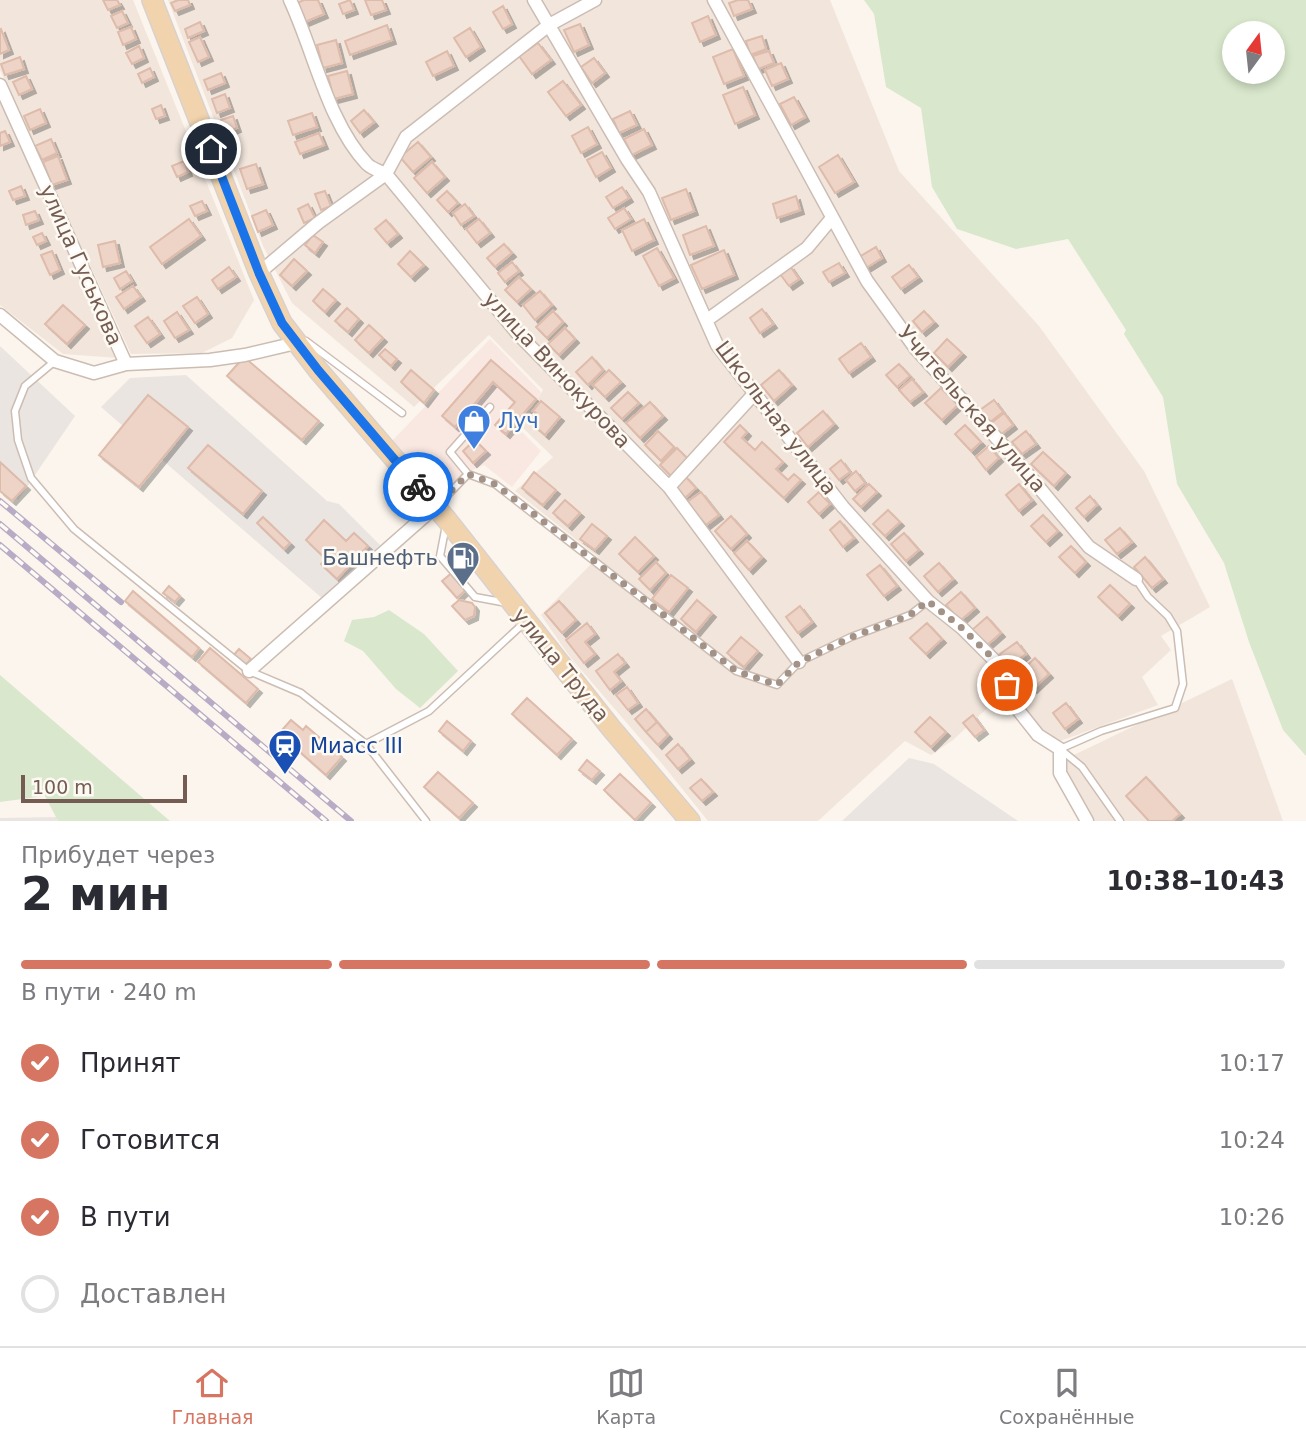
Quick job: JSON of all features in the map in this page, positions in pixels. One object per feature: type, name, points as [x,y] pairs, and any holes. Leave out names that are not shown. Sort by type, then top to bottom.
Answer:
[{"type":"main road","name":"улица Труда","points":[[152,0],[259,273],[282,323],[441,513],[611,728],[690,821]]},
{"type":"street","name":"улица Винокурова","points":[[290,0],[329,100],[352,144],[369,167],[387,174],[517,334],[669,487],[799,662]]},
{"type":"street","name":"Школьная улица","points":[[534,0],[626,159],[649,192],[717,345],[843,507],[928,601],[962,628],[1003,668],[1011,701],[1038,735],[1060,749]]},
{"type":"street","points":[[259,273],[318,223],[387,174],[406,137],[549,25],[595,0]]},
{"type":"street","name":"Учительская улица","points":[[714,0],[867,281],[916,349],[1026,471],[1089,547],[1136,579]]},
{"type":"street","name":"улица Гуськова","points":[[0,85],[126,364],[221,359],[296,343]]},
{"type":"street","points":[[707,320],[807,247],[832,218]]},
{"type":"street","points":[[0,315],[55,360],[94,373],[126,364]]},
{"type":"street","points":[[669,487],[754,394]]},
{"type":"street","points":[[249,671],[441,513]]},
{"type":"street","points":[[1060,749],[1060,773],[1087,821]]},
{"type":"lane","points":[[282,323],[402,414]]},
{"type":"lane","points":[[55,360],[25,386],[15,411],[18,440],[32,478],[74,529],[249,671],[301,693],[366,744],[426,821]]},
{"type":"lane","points":[[490,407],[450,452],[468,474],[495,484],[736,671],[777,685],[799,662],[852,637],[910,615],[928,601]]},
{"type":"lane","points":[[468,474],[441,513],[440,556],[475,597],[513,604]]},
{"type":"lane","points":[[1120,821],[1104,802],[1082,767],[1060,749],[1101,731],[1175,708],[1183,684],[1177,631],[1168,616],[1148,597],[1136,579]]},
{"type":"lane","points":[[366,744],[429,711],[527,621]]},
{"type":"shaded area","points":[[0,0],[133,0],[254,300],[232,338],[202,353],[131,354],[0,70]]},
{"type":"shaded area","points":[[168,0],[830,0],[899,171],[1039,326],[1144,471],[1210,607],[1161,636],[1171,650],[1142,677],[1158,705],[1055,743],[997,699],[953,740],[931,755],[905,741],[818,821],[708,821],[570,657],[541,615],[598,557],[515,491],[553,457],[520,425],[543,390],[489,335],[414,407],[292,303],[263,246]]},
{"type":"shaded area","points":[[0,98],[118,358],[63,354],[0,305]]},
{"type":"shaded area","points":[[490,339],[541,392],[518,428],[541,451],[512,487],[484,465],[461,475],[437,497],[389,444]]},
{"type":"shaded area","points":[[0,346],[75,416],[18,500],[0,486]]},
{"type":"shaded area","points":[[186,375],[327,501],[339,504],[380,545],[323,599],[101,407],[130,378]]},
{"type":"shaded area","points":[[1232,679],[1283,821],[1080,821],[1055,764]]},
{"type":"shaded area","points":[[909,758],[934,764],[1018,821],[842,821]]},
{"type":"shaded area","points":[[57,817],[57,821],[0,821],[0,818]]},
{"type":"green space","points":[[864,0],[1306,0],[1306,756],[1283,730],[1249,642],[1224,563],[1177,484],[1163,397],[1124,334],[1126,330],[1068,239],[1016,249],[957,229],[932,187],[921,108],[886,87],[874,14]]},
{"type":"green space","points":[[389,610],[424,634],[458,671],[420,708],[396,689],[363,651],[344,641],[352,620],[374,617]]},
{"type":"green space","points":[[0,675],[170,821],[58,821],[45,796],[0,802]]},
{"type":"building","points":[[103,0],[117,0],[120,5],[108,10]]},
{"type":"building","points":[[188,0],[190,5],[175,11],[171,3]]},
{"type":"building","points":[[318,0],[324,14],[305,22],[297,3]]},
{"type":"building","points":[[350,0],[354,10],[343,14],[339,4]]},
{"type":"building","points":[[365,0],[382,0],[386,10],[371,15]]},
{"type":"building","points":[[748,0],[752,9],[734,16],[729,3]]},
{"type":"building","points":[[503,6],[512,24],[503,29],[493,12]]},
{"type":"building","points":[[122,11],[128,23],[117,28],[111,16]]},
{"type":"building","points":[[708,16],[716,35],[700,42],[692,23]]},
{"type":"building","points":[[200,22],[204,31],[188,38],[185,29]]},
{"type":"building","points":[[580,24],[589,45],[574,52],[564,30]]},
{"type":"building","points":[[387,25],[392,40],[350,55],[345,41]]},
{"type":"building","points":[[131,27],[136,39],[123,45],[118,32]]},
{"type":"building","points":[[470,28],[481,47],[466,57],[454,38]]},
{"type":"building","points":[[0,30],[9,50],[0,54]]},
{"type":"building","points":[[762,36],[766,49],[750,55],[746,41]]},
{"type":"building","points":[[200,37],[209,57],[198,62],[189,42]]},
{"type":"building","points":[[336,40],[342,63],[323,68],[317,45]]},
{"type":"building","points":[[538,43],[551,60],[532,74],[519,56]]},
{"type":"building","points":[[139,46],[144,58],[132,64],[126,53]]},
{"type":"building","points":[[733,49],[744,76],[724,84],[713,57]]},
{"type":"building","points":[[447,51],[454,66],[433,76],[426,62]]},
{"type":"building","points":[[769,51],[774,63],[758,69],[753,56]]},
{"type":"building","points":[[20,57],[24,69],[5,75],[1,64]]},
{"type":"building","points":[[594,58],[605,73],[592,83],[581,67]]},
{"type":"building","points":[[781,63],[788,79],[772,86],[765,70]]},
{"type":"building","points":[[150,68],[154,77],[142,83],[138,74]]},
{"type":"building","points":[[347,71],[353,94],[334,99],[328,76]]},
{"type":"building","points":[[221,73],[225,83],[208,90],[204,80]]},
{"type":"building","points":[[26,76],[32,89],[19,95],[13,82]]},
{"type":"building","points":[[563,81],[581,105],[566,116],[548,92]]},
{"type":"building","points":[[743,87],[755,115],[735,124],[723,95]]},
{"type":"building","points":[[225,94],[230,108],[217,113],[212,99]]},
{"type":"building","points":[[794,97],[805,117],[791,125],[780,104]]},
{"type":"building","points":[[161,105],[165,116],[156,119],[152,109]]},
{"type":"building","points":[[40,109],[46,123],[30,130],[24,116]]},
{"type":"building","points":[[364,110],[374,122],[360,133],[351,121]]},
{"type":"building","points":[[630,111],[637,125],[619,133],[613,119]]},
{"type":"building","points":[[312,113],[317,127],[293,135],[288,121]]},
{"type":"building","points":[[233,116],[237,128],[225,133],[221,120]]},
{"type":"building","points":[[588,127],[597,144],[581,153],[572,136]]},
{"type":"building","points":[[644,129],[652,145],[632,155],[624,139]]},
{"type":"building","points":[[5,131],[10,142],[0,146],[0,133]]},
{"type":"building","points":[[319,133],[324,145],[300,154],[295,142]]},
{"type":"building","points":[[51,139],[57,153],[42,160],[35,146]]},
{"type":"building","points":[[418,142],[431,157],[413,172],[400,157]]},
{"type":"building","points":[[602,152],[611,168],[596,177],[587,160]]},
{"type":"building","points":[[838,155],[854,182],[835,193],[819,167]]},
{"type":"building","points":[[58,156],[67,180],[52,185],[43,162]]},
{"type":"building","points":[[184,161],[188,172],[177,177],[172,166]]},
{"type":"building","points":[[432,162],[445,177],[427,193],[414,178]]},
{"type":"building","points":[[256,164],[263,184],[247,189],[240,169]]},
{"type":"building","points":[[21,186],[25,196],[13,200],[9,191]]},
{"type":"building","points":[[622,187],[629,198],[613,208],[606,197]]},
{"type":"building","points":[[686,189],[694,211],[671,220],[662,198]]},
{"type":"building","points":[[325,191],[331,206],[321,210],[315,194]]},
{"type":"building","points":[[447,191],[458,203],[448,212],[437,200]]},
{"type":"building","points":[[796,196],[800,210],[777,218],[773,204]]},
{"type":"building","points":[[202,201],[207,211],[195,216],[190,206]]},
{"type":"building","points":[[308,204],[315,218],[304,223],[298,209]]},
{"type":"building","points":[[465,204],[474,216],[461,225],[453,213]]},
{"type":"building","points":[[624,208],[631,219],[615,229],[608,218]]},
{"type":"building","points":[[266,210],[273,225],[258,232],[252,216]]},
{"type":"building","points":[[35,211],[39,220],[26,225],[23,215]]},
{"type":"building","points":[[189,219],[201,236],[162,264],[150,247]]},
{"type":"building","points":[[479,219],[490,233],[477,243],[466,229]]},
{"type":"building","points":[[644,219],[654,240],[632,251],[622,230]]},
{"type":"building","points":[[386,220],[398,234],[387,243],[375,229]]},
{"type":"building","points":[[706,226],[714,246],[690,255],[683,235]]},
{"type":"building","points":[[42,233],[46,241],[37,245],[33,237]]},
{"type":"building","points":[[313,235],[323,242],[315,253],[305,245]]},
{"type":"building","points":[[115,241],[120,263],[103,267],[98,245]]},
{"type":"building","points":[[504,244],[512,253],[495,267],[487,258]]},
{"type":"building","points":[[876,247],[882,258],[866,268],[859,257]]},
{"type":"building","points":[[657,248],[674,278],[659,286],[643,256]]},
{"type":"building","points":[[724,250],[734,275],[702,289],[691,265]]},
{"type":"building","points":[[52,251],[60,270],[50,275],[41,255]]},
{"type":"building","points":[[410,251],[424,265],[411,277],[398,264]]},
{"type":"building","points":[[294,259],[307,271],[292,286],[280,275]]},
{"type":"building","points":[[512,262],[519,271],[505,282],[498,273]]},
{"type":"building","points":[[839,263],[845,273],[829,282],[823,272]]},
{"type":"building","points":[[909,265],[918,277],[901,289],[892,277]]},
{"type":"building","points":[[790,266],[799,279],[789,286],[780,274]]},
{"type":"building","points":[[229,267],[236,277],[218,289],[212,280]]},
{"type":"building","points":[[126,271],[132,281],[120,289],[114,278]]},
{"type":"building","points":[[519,277],[531,289],[517,302],[505,290]]},
{"type":"building","points":[[133,286],[141,297],[124,309],[116,297]]},
{"type":"building","points":[[323,289],[336,300],[325,312],[313,301]]},
{"type":"building","points":[[540,291],[552,305],[535,320],[523,305]]},
{"type":"building","points":[[197,297],[208,314],[195,323],[183,306]]},
{"type":"building","points":[[63,305],[85,325],[67,344],[45,324]]},
{"type":"building","points":[[347,308],[359,319],[348,332],[335,321]]},
{"type":"building","points":[[762,309],[773,324],[760,333],[750,318]]},
{"type":"building","points":[[553,311],[563,322],[547,338],[536,327]]},
{"type":"building","points":[[924,311],[934,322],[922,332],[913,321]]},
{"type":"building","points":[[177,312],[189,330],[175,338],[164,321]]},
{"type":"building","points":[[148,317],[160,334],[147,343],[135,326]]},
{"type":"building","points":[[369,325],[383,338],[369,353],[355,340]]},
{"type":"building","points":[[565,328],[575,339],[559,355],[548,344]]},
{"type":"building","points":[[947,339],[962,353],[948,367],[934,353]]},
{"type":"building","points":[[861,343],[871,357],[849,373],[839,359]]},
{"type":"building","points":[[385,349],[397,359],[391,366],[379,355]]},
{"type":"building","points":[[244,357],[319,421],[302,440],[227,376]]},
{"type":"building","points":[[592,357],[603,370],[588,385],[576,372]]},
{"type":"building","points":[[491,360],[536,399],[506,434],[495,425],[515,402],[493,382],[455,427],[442,416]]},
{"type":"building","points":[[899,364],[910,376],[897,387],[886,375]]},
{"type":"building","points":[[411,370],[434,390],[424,403],[401,382]]},
{"type":"building","points":[[609,370],[621,382],[605,397],[593,385]]},
{"type":"building","points":[[779,370],[792,385],[774,401],[761,385]]},
{"type":"building","points":[[912,379],[923,392],[910,402],[899,390]]},
{"type":"building","points":[[941,388],[958,405],[942,420],[925,403]]},
{"type":"building","points":[[628,392],[639,403],[622,419],[611,408]]},
{"type":"building","points":[[148,395],[188,427],[139,487],[99,455]]},
{"type":"building","points":[[994,400],[1003,412],[989,423],[980,410]]},
{"type":"building","points":[[541,401],[560,417],[545,435],[529,421]]},
{"type":"building","points":[[650,402],[663,416],[640,438],[626,423]]},
{"type":"building","points":[[823,411],[834,424],[808,447],[797,433]]},
{"type":"building","points":[[1004,413],[1013,425],[999,436],[990,424]]},
{"type":"building","points":[[740,425],[747,432],[742,438],[755,450],[762,442],[783,462],[776,469],[788,480],[794,474],[801,480],[784,498],[724,442]]},
{"type":"building","points":[[965,425],[981,442],[971,451],[955,434]]},
{"type":"building","points":[[658,431],[674,447],[661,461],[645,445]]},
{"type":"building","points":[[1026,431],[1036,444],[1022,454],[1012,442]]},
{"type":"building","name":"Луч","points":[[475,440],[486,451],[473,463],[463,451]]},
{"type":"building","points":[[208,445],[262,491],[243,514],[188,468]]},
{"type":"building","points":[[989,446],[999,458],[986,470],[976,457]]},
{"type":"building","points":[[677,448],[688,459],[671,476],[660,465]]},
{"type":"building","points":[[1043,452],[1066,473],[1054,486],[1031,464]]},
{"type":"building","points":[[841,460],[850,472],[839,480],[830,469]]},
{"type":"building","points":[[0,462],[26,486],[12,501],[0,491]]},
{"type":"building","points":[[856,471],[865,483],[855,491],[846,480]]},
{"type":"building","points":[[534,472],[556,490],[543,505],[522,488]]},
{"type":"building","points":[[685,476],[696,488],[685,498],[674,486]]},
{"type":"building","points":[[869,484],[877,492],[861,507],[853,499]]},
{"type":"building","points":[[1019,484],[1032,500],[1019,511],[1006,495]]},
{"type":"building","points":[[701,492],[719,515],[706,525],[687,502]]},
{"type":"building","points":[[819,492],[830,504],[819,514],[808,502]]},
{"type":"building","points":[[1090,496],[1097,505],[1084,517],[1076,508]]},
{"type":"building","points":[[565,500],[580,513],[568,526],[553,513]]},
{"type":"building","points":[[888,510],[900,522],[885,536],[873,524]]},
{"type":"building","points":[[1043,515],[1058,531],[1046,542],[1031,526]]},
{"type":"building","points":[[731,516],[747,534],[731,549],[715,531]]},
{"type":"building","points":[[263,517],[290,543],[284,549],[257,523]]},
{"type":"building","points":[[324,520],[346,541],[354,533],[368,546],[337,579],[321,564],[326,559],[306,540]]},
{"type":"building","points":[[840,521],[854,538],[843,547],[830,530]]},
{"type":"building","points":[[592,524],[607,536],[595,550],[580,539]]},
{"type":"building","points":[[1120,528],[1132,542],[1117,554],[1105,540]]},
{"type":"building","points":[[904,533],[919,550],[906,561],[891,544]]},
{"type":"building","points":[[635,537],[654,556],[638,572],[619,554]]},
{"type":"building","points":[[747,541],[762,557],[749,570],[734,553]]},
{"type":"building","points":[[1071,546],[1086,562],[1075,573],[1059,557]]},
{"type":"building","points":[[1145,557],[1163,579],[1152,588],[1134,567]]},
{"type":"building","points":[[656,562],[666,573],[650,590],[639,579]]},
{"type":"building","points":[[939,563],[953,579],[938,592],[924,576]]},
{"type":"building","points":[[880,565],[897,586],[884,596],[867,575]]},
{"type":"building","points":[[454,571],[468,588],[457,598],[442,581]]},
{"type":"building","points":[[671,575],[688,588],[669,612],[652,599]]},
{"type":"building","points":[[1110,585],[1130,604],[1118,616],[1098,597]]},
{"type":"building","points":[[169,586],[180,596],[175,602],[163,593]]},
{"type":"building","points":[[133,591],[199,648],[192,657],[125,601]]},
{"type":"building","points":[[961,592],[975,608],[960,621],[946,605]]},
{"type":"building","points":[[459,600],[472,603],[475,607],[474,616],[465,620],[452,606]]},
{"type":"building","points":[[697,600],[712,613],[696,632],[681,619]]},
{"type":"building","points":[[559,601],[576,620],[562,633],[545,613]]},
{"type":"building","points":[[800,606],[812,622],[798,633],[786,617]]},
{"type":"building","points":[[987,617],[1001,633],[986,646],[972,630]]},
{"type":"building","points":[[587,623],[595,634],[585,642],[595,654],[584,663],[566,640]]},
{"type":"building","points":[[927,623],[942,639],[926,654],[910,638]]},
{"type":"building","points":[[741,637],[758,651],[744,667],[727,653]]},
{"type":"building","points":[[1017,642],[1026,654],[1009,667],[1000,654]]},
{"type":"building","points":[[210,648],[258,689],[246,703],[198,662]]},
{"type":"building","points":[[239,649],[251,659],[244,667],[232,657]]},
{"type":"building","points":[[618,654],[625,663],[614,672],[621,681],[610,690],[596,671]]},
{"type":"building","points":[[1035,658],[1049,674],[1033,689],[1019,673]]},
{"type":"building","points":[[627,687],[638,703],[628,710],[616,695]]},
{"type":"building","points":[[527,698],[572,739],[557,755],[512,714]]},
{"type":"building","points":[[1066,703],[1078,719],[1065,729],[1053,713]]},
{"type":"building","points":[[646,709],[657,722],[646,732],[635,719]]},
{"type":"building","points":[[973,715],[984,730],[975,737],[963,723]]},
{"type":"building","points":[[930,717],[946,732],[931,747],[915,732]]},
{"type":"building","points":[[291,720],[303,730],[306,726],[342,757],[326,775],[291,744],[295,739],[283,729]]},
{"type":"building","points":[[447,721],[471,741],[463,751],[439,731]]},
{"type":"building","points":[[657,722],[668,735],[658,745],[646,732]]},
{"type":"building","points":[[678,744],[690,759],[678,769],[666,755]]},
{"type":"building","points":[[587,760],[600,771],[592,780],[579,770]]},
{"type":"building","points":[[438,772],[473,803],[459,818],[424,787]]},
{"type":"building","points":[[620,774],[651,803],[635,820],[604,790]]},
{"type":"building","points":[[1146,777],[1180,814],[1172,821],[1149,821],[1126,796]]},
{"type":"building","points":[[701,779],[713,792],[702,801],[690,788]]},
{"type":"railway","points":[[0,501],[121,602]]},
{"type":"railway","points":[[0,524],[351,821]]},
{"type":"railway","points":[[0,545],[326,821]]},
{"type":"way so far","points":[[418,487],[435,507],[468,474],[495,484],[736,671],[777,685],[799,662],[852,637],[910,615],[928,601],[962,628],[1003,668],[1007,685]]},
{"type":"place","name":"Луч","points":[[474,451]]},
{"type":"place","name":"Башнефть","points":[[463,588]]},
{"type":"place","name":"Миасс III","points":[[285,776]]},
{"type":"route","points":[[211,149],[259,273],[282,323],[318,370],[418,487]]}]
